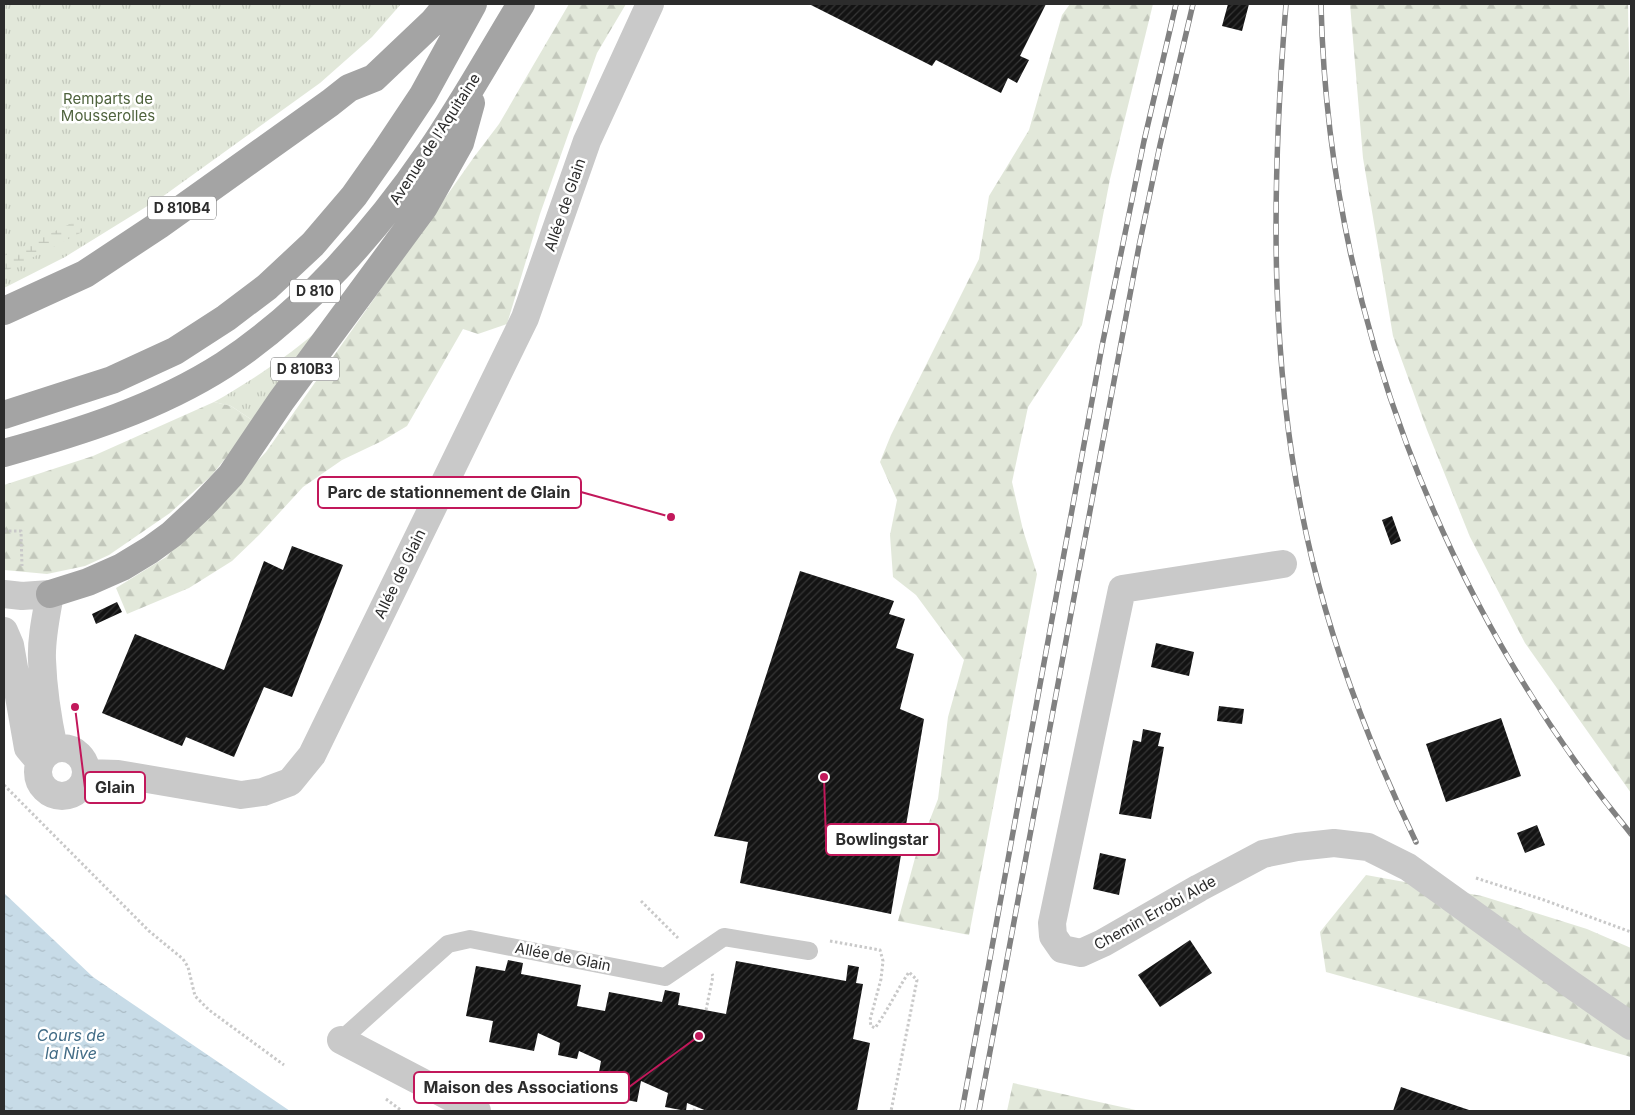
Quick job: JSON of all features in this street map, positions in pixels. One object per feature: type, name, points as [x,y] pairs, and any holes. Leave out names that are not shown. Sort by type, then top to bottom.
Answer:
[{"type":"main road","points":[[349,88],[363,66],[396,35],[423,4]]},
{"type":"main road","name":"D 810B4","points":[[4,312],[85,274],[167,219],[349,88],[374,78],[433,22],[448,4]]},
{"type":"main road","name":"D 810","points":[[4,415],[112,380],[176,352],[267,287],[313,244],[354,196],[423,94],[473,4]]},
{"type":"main road","name":"Avenue de l'Aquitaine","points":[[4,453],[58,438],[128,414],[181,389],[224,365],[270,331],[318,288],[361,242],[394,202],[431,150],[521,4]]},
{"type":"main road","name":"D 810B3","points":[[50,594],[88,582],[150,550],[172,534],[231,475],[281,401],[424,207],[460,143],[480,71]]},
{"type":"street","name":"Allée de Glain","points":[[86,773],[118,774],[241,795],[263,792],[290,782],[312,755],[525,318],[587,141],[650,4]]},
{"type":"street","name":"Chemin Errobi Alde","points":[[1283,564],[1122,589],[1052,923],[1053,936],[1062,949],[1082,952],[1103,943],[1263,854],[1296,847],[1334,843],[1368,847],[1408,867],[1631,1026]]},
{"type":"street","points":[[4,631],[10,645],[28,748],[47,756],[63,748],[73,750],[80,755],[85,763],[86,773],[82,786],[70,795],[52,794],[44,788],[38,771],[47,756],[50,731],[41,659],[50,594],[22,596],[13,584]]},
{"type":"street","points":[[341,1040],[477,1111]]},
{"type":"lane","name":"Allée de Glain","points":[[341,1040],[448,944],[470,939],[665,977],[724,937],[809,951]]},
{"type":"path","points":[[4,531],[21,531],[13,584]]},
{"type":"path","points":[[4,785],[149,931],[183,959],[188,968],[195,996],[209,1010],[284,1066]]},
{"type":"path","points":[[1474,877],[1631,932]]},
{"type":"path","points":[[855,947],[880,950],[883,961],[881,979],[870,1020],[871,1026],[875,1028],[881,1020],[895,993],[909,972],[917,980],[891,1111]]},
{"type":"path","points":[[694,1111],[695,1106]]},
{"type":"green space","name":"Remparts de Mousserolles","points":[[4,4],[401,4],[372,37],[320,83],[162,197],[65,257],[4,288]]},
{"type":"green space","points":[[569,4],[626,4],[597,53],[540,214],[507,324],[478,334],[463,329],[407,426],[382,441],[342,460],[303,487],[232,561],[189,588],[127,614],[116,588],[166,557],[266,452],[499,124]]},
{"type":"green space","points":[[1070,4],[1153,4],[1110,179],[1082,325],[1028,407],[1012,482],[1023,530],[1037,574],[969,935],[898,921],[915,858],[938,799],[948,717],[964,660],[916,595],[893,577],[890,535],[897,500],[880,462],[891,435],[979,259],[989,196],[1029,130],[1062,15]]},
{"type":"green space","points":[[1350,4],[1628,4],[1631,152],[1631,793],[1525,643],[1470,537],[1427,430],[1393,336],[1363,158]]},
{"type":"green space","points":[[80,219],[86,230],[4,272],[4,256]]},
{"type":"green space","points":[[326,323],[255,422],[231,406],[214,402],[272,366]]},
{"type":"green space","points":[[214,402],[231,406],[255,422],[211,476],[170,513],[109,555],[85,566],[47,574],[4,570],[4,485],[93,456]]},
{"type":"green space","points":[[1366,875],[1482,896],[1587,929],[1631,948],[1631,1057],[1326,972],[1320,932]]},
{"type":"green space","points":[[1013,1083],[1140,1111],[1007,1111]]},
{"type":"water","name":"Cours de la Nive","points":[[4,893],[93,977],[290,1111],[4,1111]]},
{"type":"building","points":[[809,4],[1046,4],[1020,56],[1029,60],[1017,83],[1008,78],[1001,93],[936,60],[932,66]]},
{"type":"building","points":[[1228,4],[1249,4],[1242,31],[1222,26]]},
{"type":"building","points":[[1392,516],[1401,541],[1391,545],[1382,520]]},
{"type":"building","points":[[292,546],[343,565],[292,697],[264,687],[234,757],[186,737],[182,746],[102,713],[135,634],[224,670],[264,561],[283,570]]},
{"type":"building","points":[[800,571],[894,601],[889,614],[905,619],[896,648],[914,654],[900,709],[924,719],[891,914],[740,883],[748,842],[714,836]]},
{"type":"building","points":[[117,602],[122,612],[96,624],[92,614]]},
{"type":"building","points":[[1156,643],[1194,652],[1189,676],[1151,667]]},
{"type":"building","points":[[1219,706],[1244,709],[1242,724],[1217,721]]},
{"type":"building","points":[[1501,718],[1521,776],[1446,802],[1426,744]]},
{"type":"building","points":[[1143,729],[1161,733],[1158,746],[1164,747],[1151,819],[1119,814],[1133,740],[1141,742]]},
{"type":"building","points":[[1537,825],[1545,845],[1525,853],[1517,833]]},
{"type":"building","points":[[1100,853],[1126,859],[1119,895],[1093,889]]},
{"type":"building","points":[[1190,940],[1212,973],[1160,1007],[1138,975]]},
{"type":"building","points":[[508,960],[523,963],[521,974],[581,985],[577,1006],[605,1011],[609,992],[662,1002],[665,990],[680,993],[678,1005],[726,1014],[736,961],[846,981],[848,965],[859,967],[856,983],[863,984],[853,1039],[870,1043],[857,1111],[707,1111],[687,1103],[686,1111],[665,1107],[668,1093],[641,1081],[637,1102],[595,1094],[601,1061],[579,1051],[577,1059],[558,1055],[560,1043],[538,1033],[534,1051],[489,1042],[493,1021],[466,1016],[476,966],[505,971]]},
{"type":"building","points":[[1401,1087],[1472,1111],[1393,1111]]},
{"type":"railway","points":[[962,1111],[1102,346],[1144,141],[1176,4]]},
{"type":"railway","points":[[979,1111],[1139,246],[1160,145],[1193,4]]},
{"type":"railway","points":[[1286,4],[1281,73],[1276,213],[1280,352],[1287,422],[1312,559],[1332,632],[1356,703],[1416,842]]},
{"type":"railway","points":[[1321,4],[1328,117],[1346,228],[1372,338],[1407,445],[1451,549],[1503,648],[1563,744],[1631,834]]},
{"type":"place","name":"Parc de stationnement de Glain","points":[[671,517]]},
{"type":"place","name":"Glain","points":[[75,707]]},
{"type":"place","name":"Bowlingstar","points":[[824,777]]},
{"type":"place","name":"Maison des Associations","points":[[699,1036]]}]
